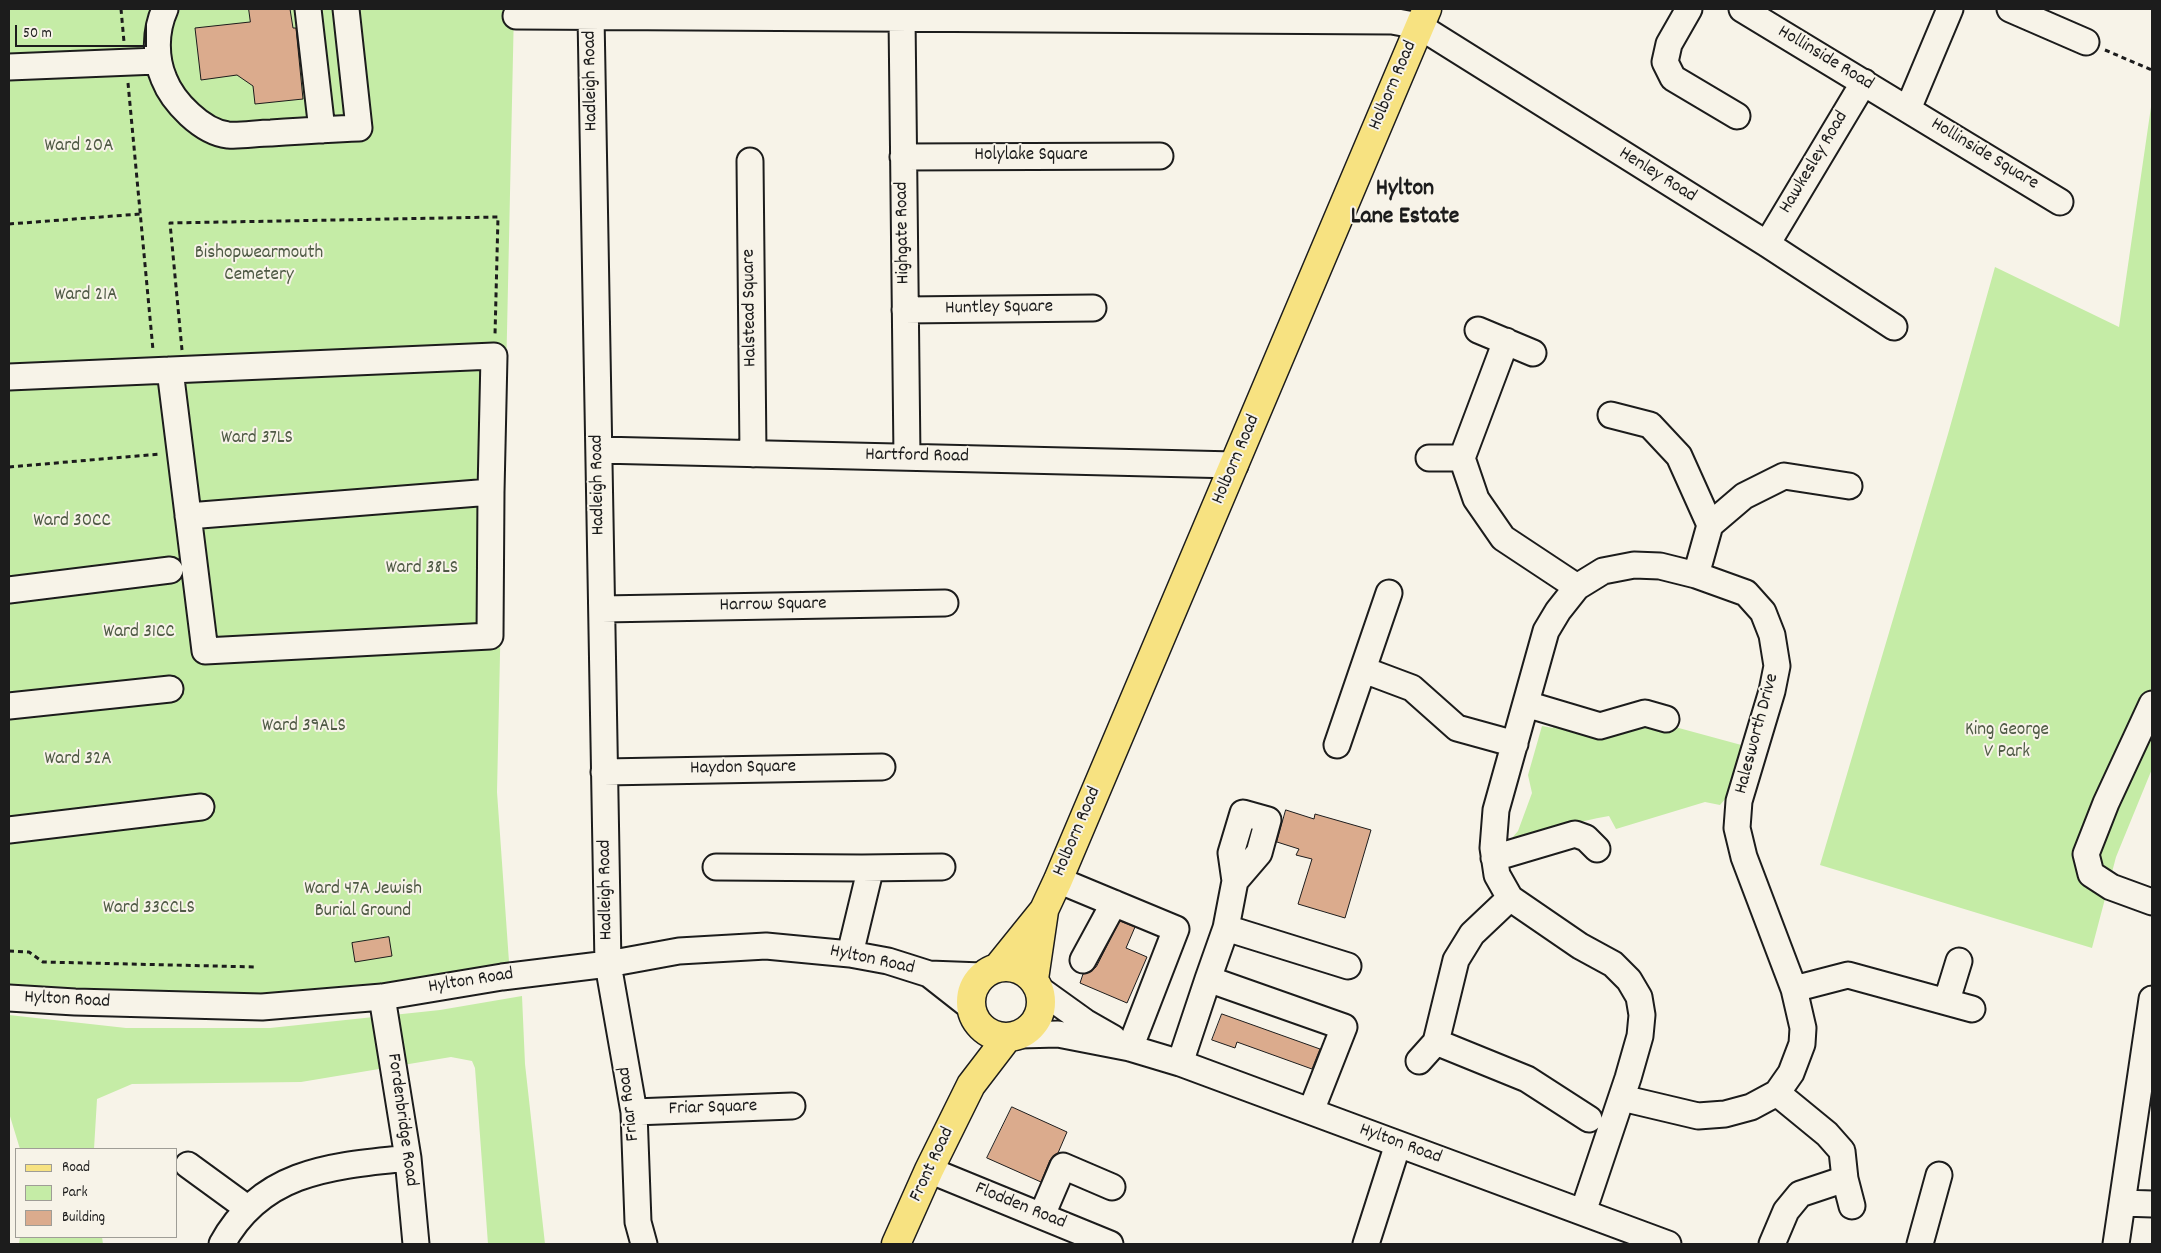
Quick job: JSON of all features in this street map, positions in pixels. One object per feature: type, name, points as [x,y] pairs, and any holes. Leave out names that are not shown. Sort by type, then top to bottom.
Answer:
[{"type":"main road","name":"Holborn Road","points":[[990,972],[1044,910],[1058,880],[1423,18]]},
{"type":"main road","name":"Holborn Road","points":[[1036,984],[1044,910]]},
{"type":"main road","points":[[1011,967],[1024,971],[1036,984],[1042,1002],[1039,1016],[1032,1027],[1013,1036],[991,1034],[975,1015],[971,996],[975,985],[990,972],[1011,967]]},
{"type":"main road","name":"Front Road","points":[[971,1086],[975,1015]]},
{"type":"main road","name":"Front Road","points":[[896,1244],[929,1170],[971,1086],[1013,1036]]},
{"type":"street","points":[[165,9],[159,33],[157,61],[166,86],[186,112],[227,135],[359,128],[346,9]]},
{"type":"street","points":[[308,9],[322,130]]},
{"type":"street","points":[[1689,9],[1669,44],[1665,62],[1673,78],[1736,116]]},
{"type":"street","name":"Hollinside Road","points":[[1742,9],[1774,17],[1864,82],[1908,109]]},
{"type":"street","points":[[1908,109],[1950,9]]},
{"type":"street","points":[[2010,9],[2086,42]]},
{"type":"street","points":[[516,16],[593,12],[1387,15],[1423,18]]},
{"type":"street","name":"Hadleigh Road","points":[[593,12],[608,964]]},
{"type":"street","name":"Highgate Road","points":[[903,13],[906,457]]},
{"type":"street","name":"Henley Road","points":[[1423,18],[1894,327]]},
{"type":"street","points":[[9,67],[157,61]]},
{"type":"street","name":"Hawkesley Road","points":[[1767,244],[1864,82]]},
{"type":"street","name":"Hollinside Square","points":[[1908,109],[2060,202]]},
{"type":"street","name":"Holylake Square","points":[[903,157],[1160,156]]},
{"type":"street","name":"Halstead Square","points":[[750,161],[753,454]]},
{"type":"street","name":"Huntley Square","points":[[905,310],[1093,308]]},
{"type":"street","points":[[1478,330],[1533,353]]},
{"type":"street","points":[[1506,342],[1462,458],[1476,499],[1503,538],[1576,587]]},
{"type":"street","points":[[9,377],[170,370],[494,356],[490,636],[205,651],[170,370]]},
{"type":"street","points":[[1611,415],[1650,425],[1679,456],[1710,525]]},
{"type":"street","name":"Hartford Road","points":[[599,450],[1234,465]]},
{"type":"street","points":[[1428,458],[1462,458]]},
{"type":"street","points":[[1696,575],[1710,525],[1744,496],[1784,476],[1849,486]]},
{"type":"street","points":[[188,516],[491,492]]},
{"type":"street","name":"Halesworth Drive","points":[[1583,1212],[1622,1098],[1640,1036],[1642,1015],[1639,997],[1630,980],[1613,964],[1580,946],[1510,898],[1497,875],[1494,858],[1496,810],[1516,744],[1546,631],[1558,610],[1576,587],[1603,571],[1634,565],[1660,566],[1696,575],[1746,593],[1763,612],[1772,635],[1776,666],[1772,691],[1739,802],[1737,828],[1744,857],[1794,989],[1803,1028],[1802,1044],[1791,1073],[1777,1093],[1751,1107],[1724,1114],[1698,1116],[1622,1098]]},
{"type":"street","points":[[9,590],[170,570]]},
{"type":"street","points":[[1337,745],[1389,593]]},
{"type":"street","name":"Harrow Square","points":[[602,609],[945,602]]},
{"type":"street","points":[[1364,670],[1412,688],[1457,728],[1516,744]]},
{"type":"street","points":[[9,706],[170,689]]},
{"type":"street","points":[[1526,704],[1600,726],[1645,713],[1666,719]]},
{"type":"street","points":[[2152,704],[2106,803],[2086,854],[2091,874],[2111,887],[2152,902]]},
{"type":"street","name":"Haydon Square","points":[[604,772],[882,767]]},
{"type":"street","points":[[9,830],[201,807]]},
{"type":"street","points":[[1494,858],[1575,834],[1586,838],[1597,849]]},
{"type":"street","points":[[716,866],[942,868]]},
{"type":"street","points":[[850,954],[869,875],[862,868]]},
{"type":"street","points":[[1058,880],[1176,929],[1130,1048]]},
{"type":"street","points":[[1180,1064],[1226,928],[1235,881]]},
{"type":"street","points":[[1419,1062],[1436,1042],[1456,960],[1472,934],[1510,898]]},
{"type":"street","points":[[1083,960],[1114,904]]},
{"type":"street","points":[[1226,928],[1348,966]]},
{"type":"street","name":"Hylton Road","points":[[9,998],[132,1004],[262,1007],[382,997],[502,977],[608,964],[680,950],[766,946],[850,954],[888,961],[929,974],[990,972]]},
{"type":"street","points":[[1947,1000],[1959,961]]},
{"type":"street","name":"Friar Road","points":[[608,964],[634,1112],[638,1222],[644,1244]]},
{"type":"street","name":"Hylton Road","points":[[929,974],[975,1015]]},
{"type":"street","points":[[1794,989],[1848,975],[1947,1000],[1972,1009]]},
{"type":"street","points":[[1208,979],[1344,1027],[1311,1111]]},
{"type":"street","name":"Hylton Road","points":[[1036,984],[1085,1022],[1130,1048]]},
{"type":"street","name":"Fordenbridge Road","points":[[382,997],[408,1158],[416,1244]]},
{"type":"street","points":[[2116,1244],[2152,998]]},
{"type":"street","name":"Hylton Road","points":[[1013,1036],[1058,1034],[1130,1048],[1311,1111],[1668,1244]]},
{"type":"street","points":[[1436,1042],[1527,1079],[1588,1119]]},
{"type":"street","points":[[1777,1093],[1827,1134],[1842,1151],[1845,1179],[1852,1206]]},
{"type":"street","name":"Friar Square","points":[[634,1112],[792,1106]]},
{"type":"street","points":[[1366,1244],[1398,1144]]},
{"type":"street","points":[[222,1244],[247,1208],[270,1190],[308,1173],[353,1164],[408,1158]]},
{"type":"street","points":[[188,1165],[247,1208]]},
{"type":"street","points":[[1042,1215],[1063,1166],[1112,1186]]},
{"type":"street","name":"Flodden Road","points":[[929,1170],[1110,1244]]},
{"type":"street","points":[[1920,1244],[1939,1174]]},
{"type":"street","points":[[1772,1244],[1786,1210],[1800,1194],[1845,1179]]},
{"type":"street","points":[[2122,1203],[2152,1204]]},
{"type":"path","points":[[121,9],[140,214],[170,370]]},
{"type":"path","points":[[2086,42],[2152,70]]},
{"type":"path","points":[[9,224],[140,214]]},
{"type":"path","points":[[170,370],[170,224],[498,217],[494,356]]},
{"type":"path","points":[[9,467],[180,452]]},
{"type":"path","points":[[9,951],[29,952],[43,962],[257,967]]},
{"type":"green space","name":"Bishopwearmouth Cemetery","points":[[9,9],[514,9],[497,792],[510,976],[382,997],[9,998]]},
{"type":"green space","name":"King George V Park","points":[[2152,100],[2152,769],[2116,857],[2092,948],[1820,865],[1948,434],[1995,267],[2119,327]]},
{"type":"green space","points":[[1555,718],[1653,721],[1745,746],[1733,790],[1720,805],[1705,802],[1616,829],[1609,816],[1597,818],[1514,844],[1512,838],[1518,831],[1532,793],[1528,775],[1542,726],[1553,728]]},
{"type":"green space","points":[[522,996],[525,1064],[545,1244],[488,1244],[475,1068],[472,1061],[451,1057],[301,1082],[132,1084],[97,1099],[94,1148],[20,1148],[9,1113],[9,1015],[126,1028],[270,1028],[440,1010]]},
{"type":"green space","points":[[20,1238],[102,1238],[103,1244],[19,1244]]},
{"type":"building","points":[[249,9],[290,9],[293,28],[296,28],[303,99],[255,104],[253,86],[237,75],[201,80],[195,28],[250,22]]},
{"type":"building","points":[[1286,810],[1314,819],[1315,814],[1371,830],[1345,918],[1298,904],[1312,859],[1296,855],[1299,849],[1277,842]]},
{"type":"building","points":[[1120,921],[1135,927],[1126,948],[1147,957],[1127,1003],[1080,983],[1083,974],[1090,972],[1096,967]]},
{"type":"building","points":[[389,937],[392,956],[355,962],[352,943]]},
{"type":"building","points":[[1222,1014],[1320,1049],[1312,1069],[1237,1042],[1235,1048],[1212,1040]]},
{"type":"building","points":[[1012,1107],[1067,1132],[1058,1153],[1050,1160],[1041,1182],[987,1158]]},
{"type":"district","name":"Hylton Lane Estate","points":[[1405,205]]},
{"type":"park label","name":"Ward 20A","points":[[79,147]]},
{"type":"park label","name":"Ward 21A","points":[[86,296]]},
{"type":"park label","name":"Ward 37LS","points":[[257,439]]},
{"type":"park label","name":"Ward 30CC","points":[[72,522]]},
{"type":"park label","name":"Ward 38LS","points":[[422,569]]},
{"type":"park label","name":"Ward 31CC","points":[[139,633]]},
{"type":"park label","name":"Ward 39ALS","points":[[304,727]]},
{"type":"park label","name":"Ward 32A","points":[[78,760]]},
{"type":"park label","name":"Ward 47A Jewish Burial Ground","points":[[363,901]]},
{"type":"park label","name":"Ward 33CCLS","points":[[149,909]]}]
